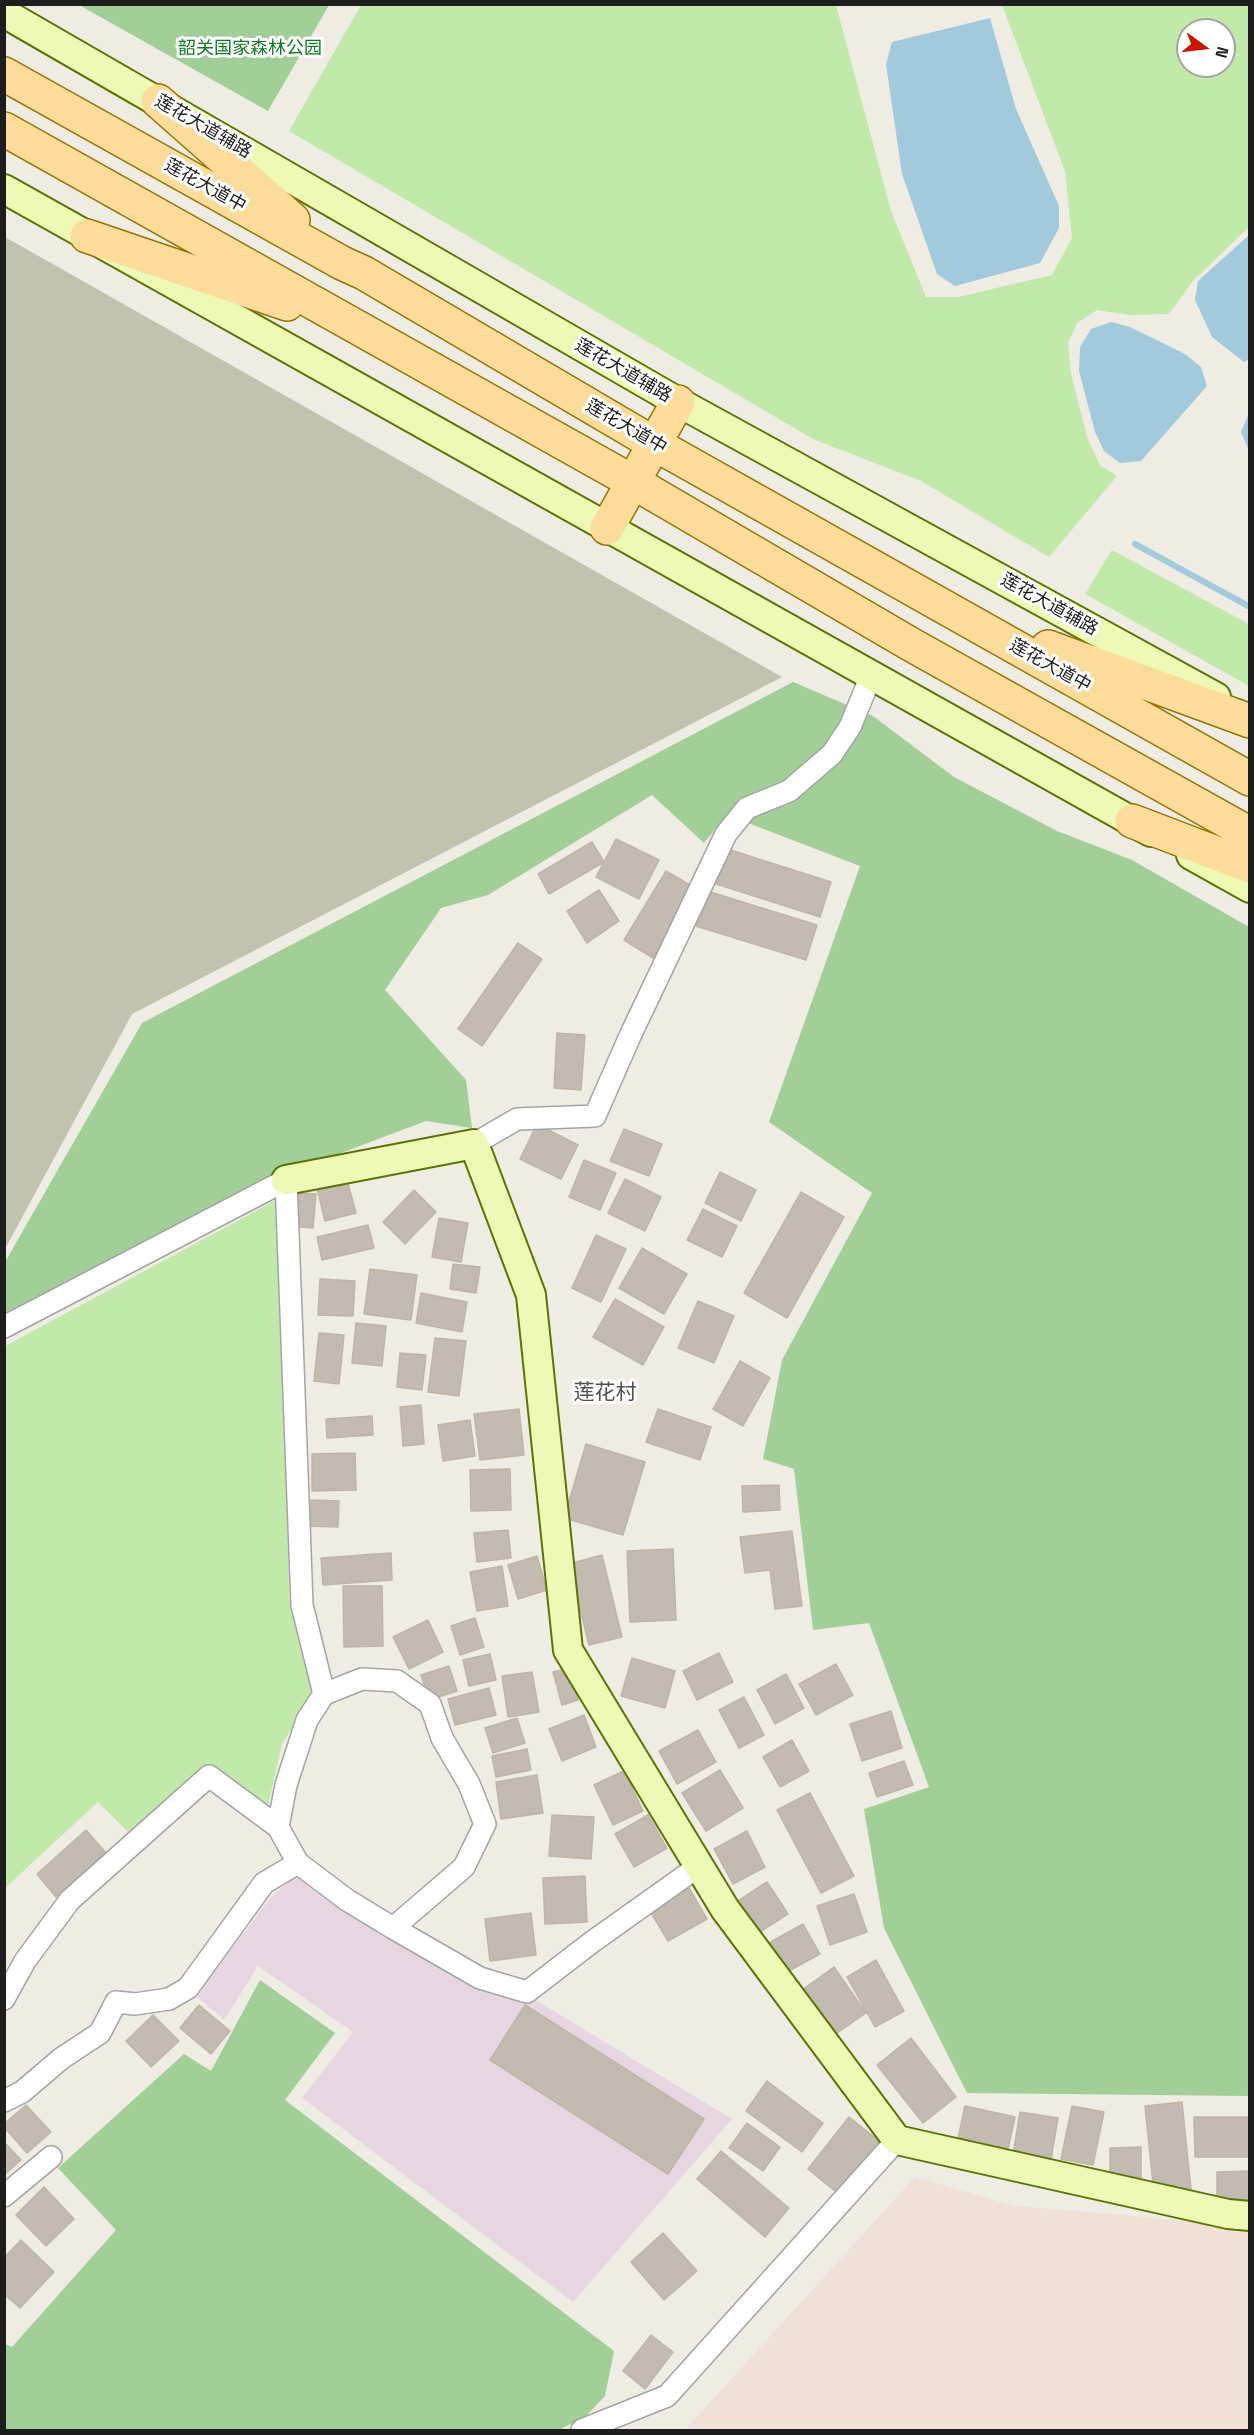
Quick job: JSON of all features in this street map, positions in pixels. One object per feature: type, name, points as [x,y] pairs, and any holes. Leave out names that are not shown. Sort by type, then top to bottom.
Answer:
[{"type":"main road","name":"莲花大道中","points":[[4,74],[352,268],[653,443],[1250,779]]},
{"type":"main road","points":[[158,101],[352,268],[351,323]]},
{"type":"main road","points":[[4,129],[633,482],[912,645],[1250,834]]},
{"type":"main road","points":[[87,236],[351,323]]},
{"type":"main road","points":[[607,528],[678,402]]},
{"type":"main road","points":[[912,645],[947,609],[1250,720]]},
{"type":"main road","points":[[1132,821],[1250,866]]},
{"type":"street","name":"莲花大道辅路","points":[[4,13],[678,402],[1250,716]]},
{"type":"street","points":[[4,189],[1250,888]]},
{"type":"street","points":[[4,1327],[286,1180],[474,1144],[517,1119],[595,1116],[630,1036],[726,834],[747,808],[789,791],[832,754],[850,727],[871,676]]},
{"type":"street","points":[[474,1144],[531,1295],[568,1650],[725,1909],[897,2140],[1228,2214],[1250,2216]]},
{"type":"street","points":[[286,1180],[302,1605],[324,1694]]},
{"type":"street","points":[[278,1827],[286,1785],[307,1720],[324,1694],[362,1679],[397,1681],[430,1704],[442,1738],[469,1784],[485,1824],[464,1866],[393,1928]]},
{"type":"street","points":[[4,1999],[25,1961],[70,1900],[209,1776],[278,1827],[297,1863],[347,1900],[480,1978],[527,1992],[592,1942],[689,1873]]},
{"type":"street","points":[[4,2101],[22,2092],[62,2058],[100,2033],[116,2002],[135,2004],[169,1998],[188,1988],[264,1883],[297,1863]]},
{"type":"street","points":[[582,2430],[668,2396],[897,2140]]},
{"type":"street","points":[[4,2196],[51,2157]]},
{"type":"shaded area","points":[[5,237],[782,677],[132,1014],[5,1249]]},
{"type":"shaded area","points":[[296,1876],[406,1949],[472,1987],[534,1999],[732,2119],[573,2302],[302,2098],[353,2032],[258,1966],[224,2020],[196,1996],[271,1897]]},
{"type":"shaded area","points":[[915,2177],[1015,2206],[1249,2226],[1249,2430],[685,2430]]},
{"type":"green space","name":"韶关国家森林公园","points":[[329,4],[268,111],[79,5]]},
{"type":"green space","points":[[361,5],[836,5],[891,211],[926,297],[958,297],[1052,275],[1072,238],[1065,171],[1002,5],[1249,5],[1249,227],[1192,282],[1169,314],[1131,315],[1097,310],[1077,323],[1068,343],[1071,374],[1088,440],[1100,465],[1117,476],[1049,557],[921,481],[813,439],[289,131]]},
{"type":"green space","points":[[1112,550],[1249,624],[1249,686],[1085,594]]},
{"type":"green space","points":[[793,682],[873,716],[954,777],[1057,831],[1132,860],[1249,927],[1249,2096],[967,2093],[884,1928],[864,1809],[929,1787],[869,1623],[813,1630],[794,1469],[763,1459],[782,1360],[872,1193],[769,1122],[860,866],[727,815],[704,843],[652,795],[488,895],[441,908],[385,990],[466,1080],[472,1128],[426,1121],[288,1173],[5,1316],[5,1262],[142,1023]]},
{"type":"green space","points":[[280,1198],[289,1599],[313,1693],[282,1744],[268,1805],[209,1765],[128,1832],[98,1802],[5,1888],[5,1346]]},
{"type":"green space","points":[[260,1980],[335,2033],[285,2100],[614,2351],[605,2396],[586,2416],[559,2430],[5,2430],[5,2344],[12,2347],[116,2230],[58,2168],[184,2054],[211,2071]]},
{"type":"water","points":[[990,18],[1016,109],[1059,206],[1059,228],[1040,263],[955,286],[937,274],[902,174],[886,64],[892,42]]},
{"type":"water","points":[[1249,235],[1250,359],[1244,362],[1212,337],[1195,300],[1198,281]]},
{"type":"water","points":[[1111,322],[1130,327],[1185,354],[1201,367],[1207,386],[1141,461],[1120,463],[1104,451],[1095,432],[1079,371],[1080,347],[1091,329]]},
{"type":"water","points":[[1249,413],[1249,451],[1241,432]]},
{"type":"building","points":[[616,839],[659,860],[639,899],[596,877]]},
{"type":"building","points":[[592,842],[604,862],[549,894],[538,874]]},
{"type":"building","points":[[721,847],[831,882],[820,917],[710,882]]},
{"type":"building","points":[[666,871],[695,888],[653,958],[624,940]]},
{"type":"building","points":[[599,890],[619,921],[587,943],[567,911]]},
{"type":"building","points":[[707,891],[817,925],[806,960],[696,926]]},
{"type":"building","points":[[518,943],[542,959],[482,1046],[458,1029]]},
{"type":"building","points":[[557,1033],[585,1035],[581,1090],[554,1088]]},
{"type":"building","points":[[537,1124],[578,1145],[561,1179],[520,1159]]},
{"type":"building","points":[[624,1129],[662,1144],[649,1176],[610,1161]]},
{"type":"building","points":[[584,1160],[616,1173],[600,1210],[569,1197]]},
{"type":"building","points":[[720,1172],[756,1190],[741,1221],[705,1203]]},
{"type":"building","points":[[625,1179],[661,1197],[645,1231],[608,1213]]},
{"type":"building","points":[[347,1180],[356,1213],[325,1221],[317,1188]]},
{"type":"building","points":[[414,1190],[436,1212],[405,1244],[383,1222]]},
{"type":"building","points":[[801,1192],[844,1217],[787,1318],[744,1293]]},
{"type":"building","points":[[294,1193],[316,1194],[313,1228],[291,1226]]},
{"type":"building","points":[[703,1209],[737,1226],[722,1257],[687,1240]]},
{"type":"building","points":[[439,1218],[468,1223],[461,1262],[432,1257]]},
{"type":"building","points":[[368,1225],[374,1248],[322,1260],[317,1237]]},
{"type":"building","points":[[596,1235],[626,1249],[601,1302],[572,1288]]},
{"type":"building","points":[[642,1248],[687,1274],[664,1314],[619,1288]]},
{"type":"building","points":[[453,1264],[480,1267],[476,1293],[450,1289]]},
{"type":"building","points":[[370,1269],[417,1275],[411,1320],[364,1314]]},
{"type":"building","points":[[320,1279],[355,1281],[353,1316],[318,1315]]},
{"type":"building","points":[[421,1293],[467,1302],[462,1332],[416,1323]]},
{"type":"building","points":[[615,1299],[664,1327],[643,1365],[593,1337]]},
{"type":"building","points":[[698,1301],[734,1316],[714,1363],[678,1348]]},
{"type":"building","points":[[356,1323],[386,1326],[382,1366],[352,1363]]},
{"type":"building","points":[[319,1333],[344,1335],[339,1384],[314,1381]]},
{"type":"building","points":[[435,1338],[466,1341],[459,1396],[428,1392]]},
{"type":"building","points":[[400,1353],[426,1355],[422,1390],[397,1387]]},
{"type":"building","points":[[740,1361],[770,1378],[743,1426],[713,1409]]},
{"type":"building","points":[[421,1405],[424,1444],[403,1446],[400,1407]]},
{"type":"building","points":[[519,1409],[524,1455],[480,1460],[474,1414]]},
{"type":"building","points":[[658,1409],[711,1427],[700,1460],[646,1442]]},
{"type":"building","points":[[372,1416],[373,1435],[327,1438],[326,1419]]},
{"type":"building","points":[[470,1420],[475,1456],[443,1461],[438,1425]]},
{"type":"building","points":[[586,1444],[645,1462],[623,1535],[564,1518]]},
{"type":"building","points":[[355,1453],[356,1490],[312,1491],[312,1454]]},
{"type":"building","points":[[510,1469],[511,1510],[471,1511],[470,1470]]},
{"type":"building","points":[[779,1485],[780,1510],[743,1512],[742,1486]]},
{"type":"building","points":[[309,1500],[339,1501],[338,1527],[308,1526]]},
{"type":"building","points":[[508,1530],[511,1558],[477,1562],[474,1533]]},
{"type":"building","points":[[792,1531],[802,1606],[775,1609],[770,1570],[745,1573],[740,1537]]},
{"type":"building","points":[[673,1549],[676,1620],[630,1622],[627,1551]]},
{"type":"building","points":[[391,1553],[392,1580],[323,1585],[321,1558]]},
{"type":"building","points":[[602,1555],[622,1637],[589,1645],[569,1564]]},
{"type":"building","points":[[537,1556],[547,1590],[518,1599],[508,1565]]},
{"type":"building","points":[[502,1566],[508,1606],[477,1611],[470,1572]]},
{"type":"building","points":[[343,1586],[382,1586],[383,1646],[344,1647]]},
{"type":"building","points":[[475,1618],[484,1647],[460,1655],[451,1626]]},
{"type":"building","points":[[428,1620],[443,1652],[409,1669],[393,1637]]},
{"type":"building","points":[[719,1653],[733,1682],[697,1700],[683,1671]]},
{"type":"building","points":[[490,1654],[496,1680],[469,1686],[463,1660]]},
{"type":"building","points":[[632,1658],[675,1671],[665,1708],[621,1696]]},
{"type":"building","points":[[836,1664],[853,1695],[816,1715],[799,1684]]},
{"type":"building","points":[[449,1666],[457,1691],[429,1700],[421,1675]]},
{"type":"building","points":[[569,1668],[578,1700],[562,1705],[553,1672]]},
{"type":"building","points":[[532,1672],[539,1712],[508,1717],[502,1676]]},
{"type":"building","points":[[786,1674],[804,1708],[775,1724],[757,1690]]},
{"type":"building","points":[[489,1688],[496,1715],[455,1725],[448,1699]]},
{"type":"building","points":[[744,1697],[764,1735],[739,1748],[719,1710]]},
{"type":"building","points":[[891,1711],[902,1748],[862,1761],[850,1724]]},
{"type":"building","points":[[584,1715],[596,1747],[562,1761],[549,1729]]},
{"type":"building","points":[[517,1718],[525,1743],[493,1753],[485,1728]]},
{"type":"building","points":[[698,1730],[716,1762],[677,1784],[659,1751]]},
{"type":"building","points":[[792,1740],[809,1771],[780,1787],[763,1757]]},
{"type":"building","points":[[527,1749],[531,1770],[496,1777],[492,1756]]},
{"type":"building","points":[[904,1761],[913,1785],[877,1797],[869,1773]]},
{"type":"building","points":[[720,1770],[743,1808],[706,1831],[682,1793]]},
{"type":"building","points":[[624,1771],[643,1811],[613,1825],[594,1785]]},
{"type":"building","points":[[537,1775],[543,1813],[501,1819],[496,1782]]},
{"type":"building","points":[[810,1793],[854,1876],[821,1893],[777,1810]]},
{"type":"building","points":[[552,1815],[594,1817],[591,1859],[549,1856]]},
{"type":"building","points":[[648,1815],[667,1848],[634,1867],[615,1834]]},
{"type":"building","points":[[86,1830],[106,1853],[56,1897],[37,1874]]},
{"type":"building","points":[[747,1831],[765,1867],[733,1884],[714,1849]]},
{"type":"building","points":[[585,1876],[587,1922],[545,1924],[543,1878]]},
{"type":"building","points":[[767,1882],[788,1914],[758,1933],[738,1901]]},
{"type":"building","points":[[689,1888],[707,1919],[668,1941],[650,1911]]},
{"type":"building","points":[[854,1894],[867,1932],[830,1945],[817,1906]]},
{"type":"building","points":[[531,1913],[536,1955],[490,1961],[485,1919]]},
{"type":"building","points":[[803,1924],[820,1954],[785,1973],[769,1943]]},
{"type":"building","points":[[876,1960],[904,2011],[875,2027],[847,1977]]},
{"type":"building","points":[[834,1967],[866,2013],[827,2040],[795,1995]]},
{"type":"building","points":[[199,2005],[230,2031],[211,2054],[180,2028]]},
{"type":"building","points":[[525,2005],[704,2119],[668,2174],[490,2060]]},
{"type":"building","points":[[153,2015],[179,2041],[151,2067],[126,2041]]},
{"type":"building","points":[[911,2038],[956,2097],[923,2123],[877,2065]]},
{"type":"building","points":[[767,2081],[823,2123],[802,2152],[746,2111]]},
{"type":"building","points":[[1182,2102],[1191,2190],[1154,2194],[1145,2106]]},
{"type":"building","points":[[26,2105],[51,2132],[27,2153],[4,2127],[4,2124]]},
{"type":"building","points":[[965,2106],[1015,2117],[1006,2158],[956,2148]]},
{"type":"building","points":[[1072,2106],[1104,2112],[1093,2165],[1061,2159]]},
{"type":"building","points":[[1020,2112],[1058,2118],[1051,2160],[1013,2154]]},
{"type":"building","points":[[849,2117],[883,2144],[841,2196],[808,2169]]},
{"type":"building","points":[[1194,2117],[1250,2117],[1250,2157],[1195,2157]]},
{"type":"building","points":[[747,2123],[780,2147],[763,2171],[729,2148]]},
{"type":"building","points":[[4,2142],[21,2160],[4,2175]]},
{"type":"building","points":[[1141,2147],[1141,2180],[1110,2180],[1110,2148]]},
{"type":"building","points":[[721,2151],[789,2208],[765,2237],[697,2179]]},
{"type":"building","points":[[1250,2171],[1250,2201],[1217,2202],[1217,2172]]},
{"type":"building","points":[[44,2187],[74,2219],[46,2246],[16,2215]]},
{"type":"building","points":[[663,2233],[697,2271],[664,2300],[631,2262]]},
{"type":"building","points":[[21,2240],[54,2272],[20,2308],[4,2294],[4,2258]]},
{"type":"building","points":[[651,2335],[673,2352],[645,2389],[623,2371]]},
{"type":"waterway","points":[[1135,544],[1250,607]]},
{"type":"district","name":"莲花村","points":[[605,1393]]}]
